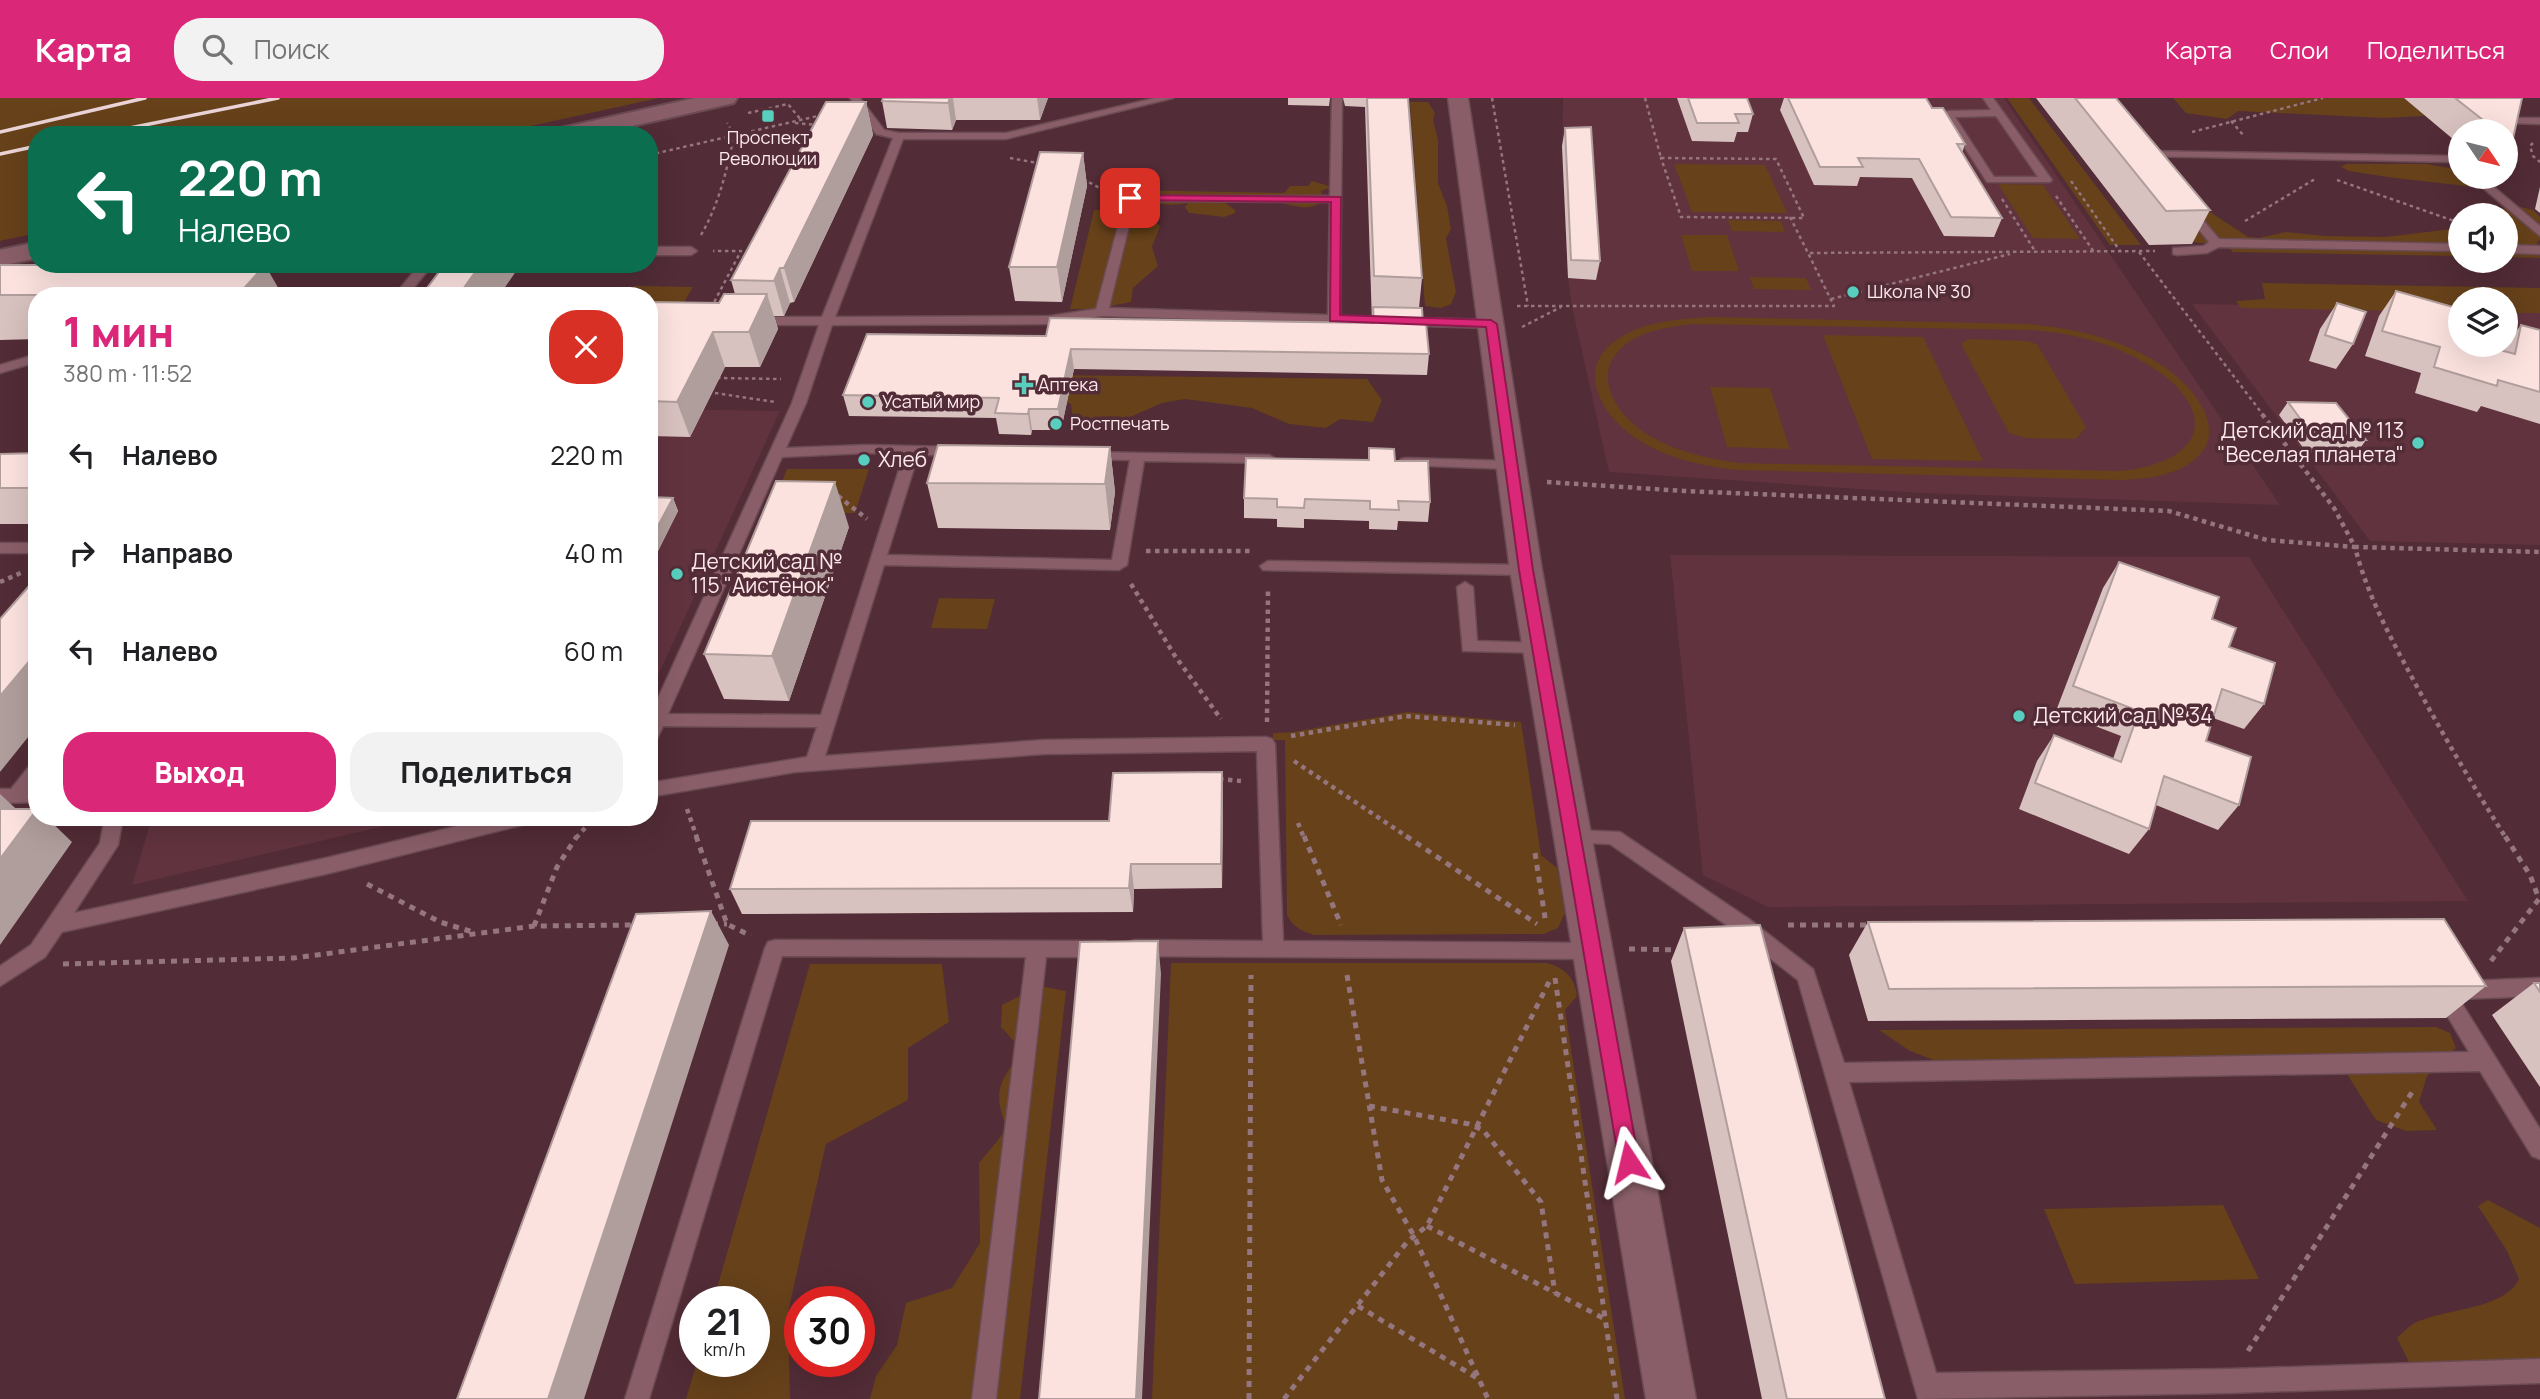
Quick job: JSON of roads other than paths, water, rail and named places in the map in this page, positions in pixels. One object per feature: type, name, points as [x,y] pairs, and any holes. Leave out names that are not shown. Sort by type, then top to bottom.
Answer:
[{"type":"main road","points":[[615,126],[731,107]]},
{"type":"main road","points":[[0,258],[28,252]]},
{"type":"street","points":[[1458,98],[1504,321],[1523,473],[1526,570],[1572,837],[1606,950],[1671,1399]]},
{"type":"lane","points":[[857,100],[880,132],[899,136],[1006,136],[1168,98]]},
{"type":"lane","points":[[1334,318],[1337,98]]},
{"type":"lane","points":[[1988,98],[2046,180],[1991,180],[1948,114],[1998,113]]},
{"type":"lane","points":[[2518,121],[2540,121]]},
{"type":"lane","points":[[827,721],[658,720],[799,402],[826,323],[899,136]]},
{"type":"lane","points":[[2144,154],[2448,159]]},
{"type":"lane","points":[[2490,189],[2540,232]]},
{"type":"lane","points":[[2176,194],[2216,243]]},
{"type":"lane","points":[[1102,312],[1130,198],[1337,199]]},
{"type":"lane","points":[[2177,251],[2207,249],[2216,243],[2448,248]]},
{"type":"lane","points":[[2518,249],[2540,250]]},
{"type":"lane","points":[[658,251],[691,251]]},
{"type":"lane","points":[[408,287],[419,273]]},
{"type":"lane","points":[[704,321],[826,323],[1051,320],[1102,312],[1504,321]]},
{"type":"lane","points":[[0,369],[28,361]]},
{"type":"lane","points":[[777,453],[912,450],[978,452]]},
{"type":"lane","points":[[814,764],[912,450]]},
{"type":"lane","points":[[1071,454],[1286,459]]},
{"type":"lane","points":[[877,560],[1120,558],[1138,456]]},
{"type":"lane","points":[[1395,462],[1523,473]]},
{"type":"lane","points":[[0,548],[28,548]]},
{"type":"lane","points":[[1268,566],[1526,570]]},
{"type":"lane","points":[[1465,587],[1469,646],[1539,649]]},
{"type":"lane","points":[[658,788],[814,764],[1044,747],[1238,743],[1266,740],[1273,949]]},
{"type":"lane","points":[[8,796],[28,777]]},
{"type":"lane","points":[[8,796],[28,795]]},
{"type":"lane","points":[[0,976],[37,951],[109,845],[112,826]]},
{"type":"lane","points":[[55,925],[326,866],[489,826]]},
{"type":"lane","points":[[1572,837],[1613,837],[1742,925],[1806,975],[1928,1392],[2540,1371]]},
{"type":"lane","points":[[637,1399],[775,948],[1606,950]]},
{"type":"lane","points":[[984,1399],[1037,949]]},
{"type":"lane","points":[[2540,987],[2443,991],[2540,1149]]},
{"type":"lane","points":[[1836,1073],[2485,1061]]},
{"type":"railway","points":[[0,132],[145,98]]},
{"type":"railway","points":[[140,126],[278,98]]},
{"type":"railway","points":[[0,154],[28,148]]},
{"type":"place","name":"Проспект Революции","points":[[768,116]]},
{"type":"place","name":"Школа № 30","points":[[1853,292]]},
{"type":"place","name":"Аптека","points":[[1024,385]]},
{"type":"place","name":"Усатый мир","points":[[868,402]]},
{"type":"place","name":"Ростпечать","points":[[1056,424]]},
{"type":"place","name":"Детский сад № 113 \"Веселая планета\"","points":[[2418,443]]},
{"type":"place","name":"Хлеб","points":[[864,460]]},
{"type":"place","name":"Детский сад № 115 \"Аистёнок\"","points":[[677,574]]},
{"type":"place","name":"Детский сад № 34","points":[[2019,716]]}]
